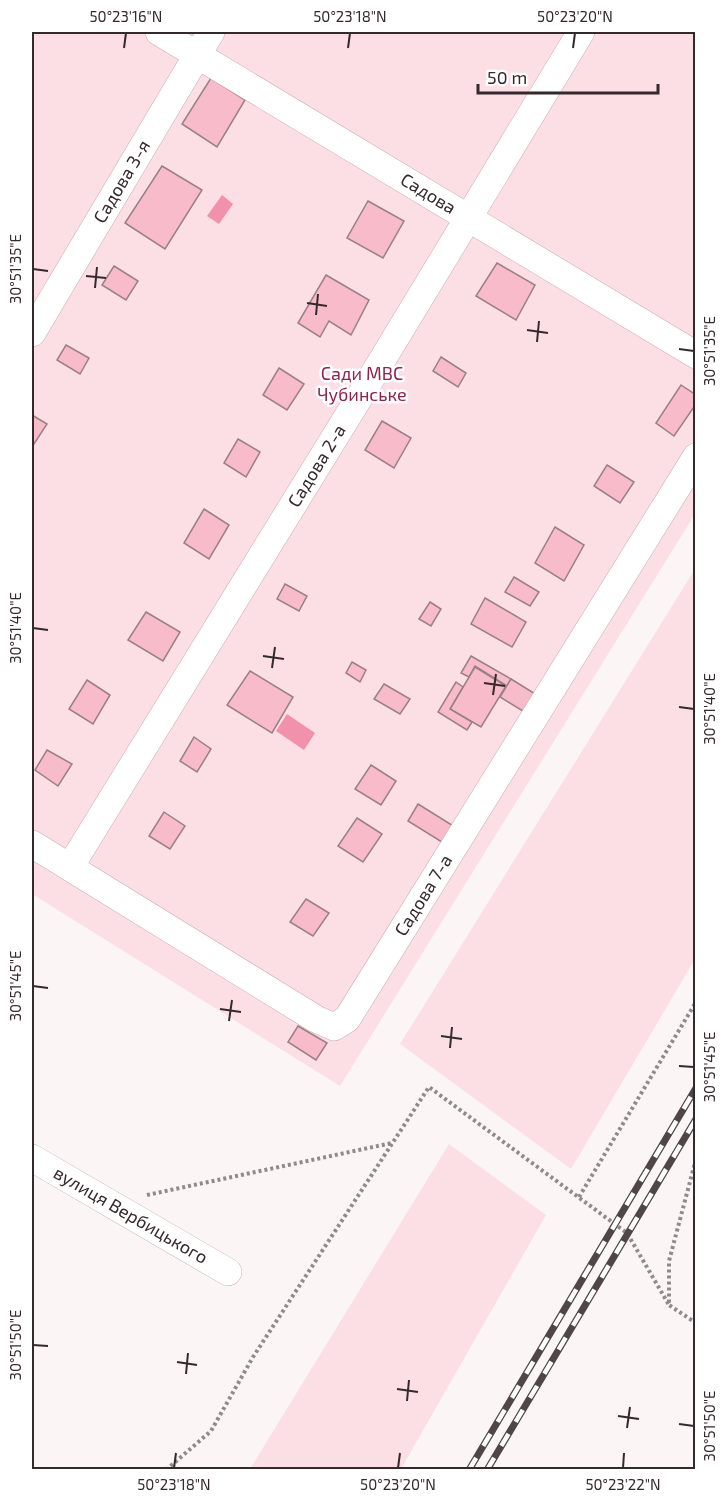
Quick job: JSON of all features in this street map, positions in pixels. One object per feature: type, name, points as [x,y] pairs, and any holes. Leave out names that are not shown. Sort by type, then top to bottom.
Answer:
[{"type":"street","name":"Садова","points":[[159,32],[204,43],[468,217],[696,355]]},
{"type":"street","name":"Садова 2-а","points":[[70,867],[580,32]]},
{"type":"street","name":"Садова 3-я","points":[[32,333],[204,43]]},
{"type":"street","name":"Садова 7-а","points":[[32,844],[316,1019],[334,1027],[347,1019],[696,457]]},
{"type":"street","name":"вулиця Вербицького","points":[[32,1158],[228,1272]]},
{"type":"path","points":[[579,1197],[696,1002]]},
{"type":"path","points":[[166,1470],[211,1431],[252,1357],[429,1087],[627,1233],[669,1305],[696,1323]]},
{"type":"path","points":[[110,1203],[393,1142]]},
{"type":"path","points":[[669,1305],[669,1262],[696,1159]]},
{"type":"green space","name":"Сади МВС Чубинське","points":[[32,32],[695,32],[695,514],[340,1086],[32,894]]},
{"type":"green space","points":[[695,569],[695,959],[571,1169],[400,1044]]},
{"type":"green space","points":[[449,1144],[546,1215],[401,1469],[250,1469]]},
{"type":"shaded area","points":[[222,195],[233,204],[219,224],[207,216]]},
{"type":"shaded area","points":[[287,714],[315,733],[304,750],[276,731]]},
{"type":"building","points":[[211,78],[245,100],[217,147],[182,124]]},
{"type":"building","points":[[162,166],[202,190],[165,249],[125,223]]},
{"type":"building","points":[[368,201],[404,221],[383,258],[347,238]]},
{"type":"building","points":[[497,263],[535,285],[516,320],[476,296]]},
{"type":"building","points":[[114,266],[138,281],[126,300],[102,285]]},
{"type":"building","points":[[326,275],[369,300],[351,335],[329,321],[320,337],[298,323]]},
{"type":"building","points":[[66,345],[89,358],[80,374],[57,360]]},
{"type":"building","points":[[441,357],[466,373],[458,387],[433,371]]},
{"type":"building","points":[[279,368],[304,384],[287,410],[263,395]]},
{"type":"building","points":[[681,385],[696,395],[696,404],[674,436],[656,423]]},
{"type":"building","points":[[32,415],[47,424],[32,447]]},
{"type":"building","points":[[382,421],[411,438],[394,468],[365,450]]},
{"type":"building","points":[[238,439],[260,452],[246,477],[224,463]]},
{"type":"building","points":[[607,465],[634,482],[620,503],[594,486]]},
{"type":"building","points":[[204,509],[229,525],[209,559],[184,543]]},
{"type":"building","points":[[555,527],[584,545],[564,581],[535,563]]},
{"type":"building","points":[[514,577],[539,592],[530,606],[505,592]]},
{"type":"building","points":[[285,584],[307,596],[299,611],[277,599]]},
{"type":"building","points":[[485,598],[526,622],[512,647],[471,624]]},
{"type":"building","points":[[430,602],[441,609],[431,626],[419,619]]},
{"type":"building","points":[[146,612],[180,632],[163,661],[128,640]]},
{"type":"building","points":[[471,656],[511,679],[507,686],[475,666],[469,677],[461,673]]},
{"type":"building","points":[[352,662],[366,670],[360,682],[346,673]]},
{"type":"building","points":[[475,667],[506,686],[481,727],[450,709]]},
{"type":"building","points":[[250,671],[293,697],[272,733],[227,705]]},
{"type":"building","points":[[511,679],[537,695],[526,713],[500,697]]},
{"type":"building","points":[[87,680],[110,695],[93,724],[69,709]]},
{"type":"building","points":[[456,682],[463,687],[450,709],[472,722],[467,730],[438,712]]},
{"type":"building","points":[[384,684],[410,699],[400,714],[374,699]]},
{"type":"building","points":[[194,737],[211,749],[197,772],[180,761]]},
{"type":"building","points":[[47,750],[72,764],[58,786],[35,770]]},
{"type":"building","points":[[371,765],[396,781],[381,805],[355,789]]},
{"type":"building","points":[[418,804],[455,827],[445,844],[408,821]]},
{"type":"building","points":[[164,812],[185,826],[170,849],[149,836]]},
{"type":"building","points":[[357,818],[382,834],[363,862],[338,846]]},
{"type":"building","points":[[306,899],[329,913],[313,936],[290,922]]},
{"type":"building","points":[[298,1026],[327,1043],[316,1060],[288,1042]]},
{"type":"railway","points":[[469,1470],[696,1088]]},
{"type":"railway","points":[[487,1470],[696,1119]]}]
